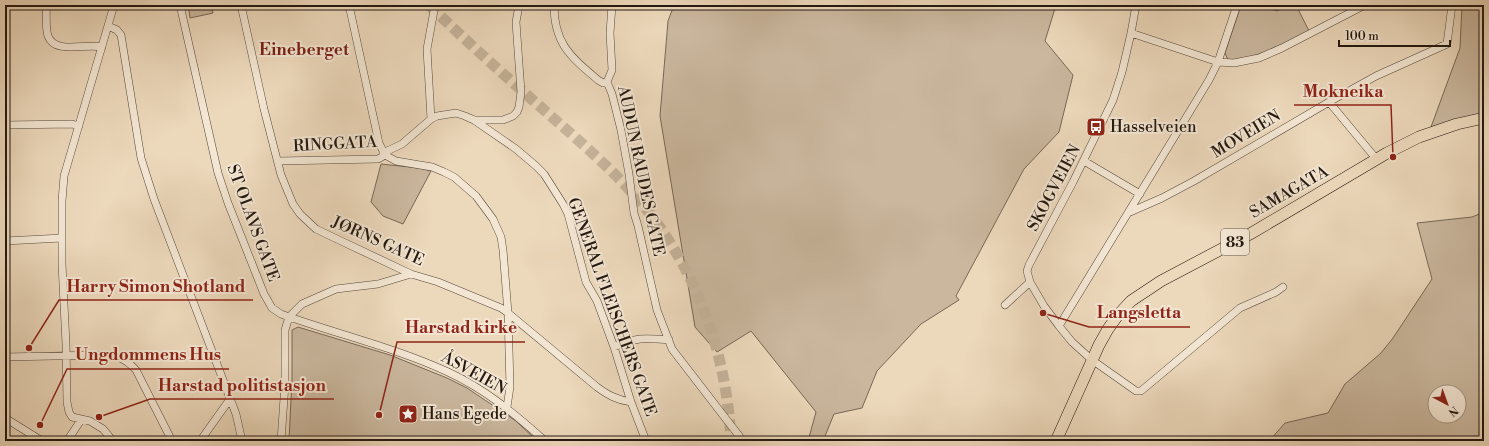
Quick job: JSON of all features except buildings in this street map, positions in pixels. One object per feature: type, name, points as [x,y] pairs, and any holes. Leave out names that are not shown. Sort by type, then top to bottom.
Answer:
[{"type":"highway","name":"SAMAGATA","points":[[1056,441],[1092,360],[1108,329],[1131,301],[1161,281],[1250,234],[1374,161],[1419,137],[1457,124],[1484,118]]},
{"type":"street","points":[[46,5],[48,36],[53,44],[62,48],[94,45],[102,47]]},
{"type":"street","points":[[113,441],[103,429],[90,421],[81,420],[72,416],[69,412],[67,402],[62,238],[62,186],[114,5]]},
{"type":"street","name":"ST OLAVS GATE","points":[[180,5],[215,162],[224,192],[266,299],[276,312],[289,317]]},
{"type":"street","name":"JØRNS GATE","points":[[241,5],[278,161],[293,204],[308,222],[316,229],[411,274],[442,284],[494,305],[508,313],[611,397],[622,401],[631,402]]},
{"type":"street","points":[[349,5],[378,143],[384,154]]},
{"type":"street","points":[[432,119],[427,48],[435,5]]},
{"type":"street","points":[[474,120],[503,120],[513,116],[519,108],[521,92],[516,22],[519,5]]},
{"type":"street","points":[[554,5],[557,30],[566,51],[598,80],[603,83],[607,82]]},
{"type":"street","name":"AUDUN RAUDES GATE","points":[[612,5],[610,27],[612,70],[607,82],[612,94],[621,130],[630,174],[634,213],[654,301],[675,354],[742,441]]},
{"type":"street","name":"SKOGVEIEN","points":[[1030,282],[1027,272],[1029,265],[1084,161],[1113,100],[1122,72],[1136,5]]},
{"type":"street","points":[[1059,326],[1130,212],[1209,80],[1218,62],[1237,5]]},
{"type":"street","points":[[1131,32],[1218,62],[1234,64],[1259,58],[1282,48],[1363,5]]},
{"type":"street","name":"MOVEIEN","points":[[1130,212],[1162,198],[1194,181],[1376,76],[1447,44],[1452,5]]},
{"type":"street","points":[[108,26],[117,30],[120,35],[141,158],[154,199],[236,414],[242,441]]},
{"type":"street","points":[[1329,102],[1373,155],[1374,161]]},
{"type":"street","name":"GENERAL FLEISCHERS GATE","points":[[384,154],[402,144],[432,119],[438,116],[456,113],[474,120],[516,149],[544,174],[563,204],[571,226],[586,282],[597,301],[614,347],[631,402],[646,441]]},
{"type":"street","points":[[5,125],[72,124],[79,126]]},
{"type":"street","name":"RINGGATA","points":[[278,161],[378,159],[384,154],[396,161],[432,168],[444,172],[466,186],[493,219],[501,237],[508,313],[510,387],[507,407]]},
{"type":"street","points":[[1084,161],[1140,194]]},
{"type":"street","points":[[5,241],[62,238]]},
{"type":"street","points":[[281,441],[285,384],[285,330],[289,317],[302,304],[336,289],[378,284],[411,274]]},
{"type":"street","points":[[1005,305],[1030,282],[1044,306],[1072,342],[1092,360],[1136,391],[1141,391],[1240,308],[1276,292],[1283,287]]},
{"type":"street","name":"ÅSVEIEN","points":[[289,317],[366,341],[449,372],[507,407],[545,441]]},
{"type":"street","points":[[614,347],[629,340],[647,338],[669,340]]},
{"type":"street","points":[[5,367],[6,357],[66,355],[116,356],[128,362],[136,370],[172,441]]},
{"type":"street","points":[[200,441],[230,399]]},
{"type":"street","points":[[5,418],[42,441]]},
{"type":"street","points":[[67,441],[81,420]]},
{"type":"shaded area","points":[[188,5],[211,5],[213,13],[190,18]]},
{"type":"shaded area","points":[[674,5],[1056,5],[1045,41],[1073,75],[1059,132],[1024,169],[956,296],[959,300],[921,324],[877,371],[862,408],[834,414],[823,441],[808,441],[816,412],[751,331],[717,352],[695,327],[660,116],[668,21]]},
{"type":"shaded area","points":[[1241,5],[1259,5],[1277,11],[1287,5],[1296,5],[1309,31],[1260,54],[1228,60],[1225,53]]},
{"type":"shaded area","points":[[1462,5],[1484,5],[1484,114],[1431,127],[1460,48]]},
{"type":"shaded area","points":[[381,164],[419,168],[431,171],[403,224],[383,216],[371,202]]},
{"type":"shaded area","points":[[1484,212],[1484,441],[1269,441],[1285,423],[1328,413],[1345,384],[1381,353],[1393,338],[1432,279],[1417,223],[1472,217]]},
{"type":"shaded area","points":[[298,327],[390,355],[447,378],[467,388],[516,421],[537,441],[289,441],[292,379],[292,330]]},
{"type":"tunnel","points":[[429,5],[485,58],[613,172],[650,214],[668,239],[684,266],[697,293],[708,322],[724,380],[731,441]]},
{"type":"place","name":"Hasselveien","points":[[1096,127]]},
{"type":"place","name":"Mokneika","points":[[1393,157]]},
{"type":"place","name":"Langsletta","points":[[1043,313]]},
{"type":"place","name":"Harry Simon Shotland","points":[[29,348]]},
{"type":"place","name":"Hans Egede","points":[[408,414]]},
{"type":"place","name":"Harstad kirke","points":[[379,415]]},
{"type":"place","name":"Harstad politistasjon","points":[[99,417]]},
{"type":"place","name":"Ungdommens Hus","points":[[40,425]]},
{"type":"district","name":"Eineberget","points":[[304,50]]}]
